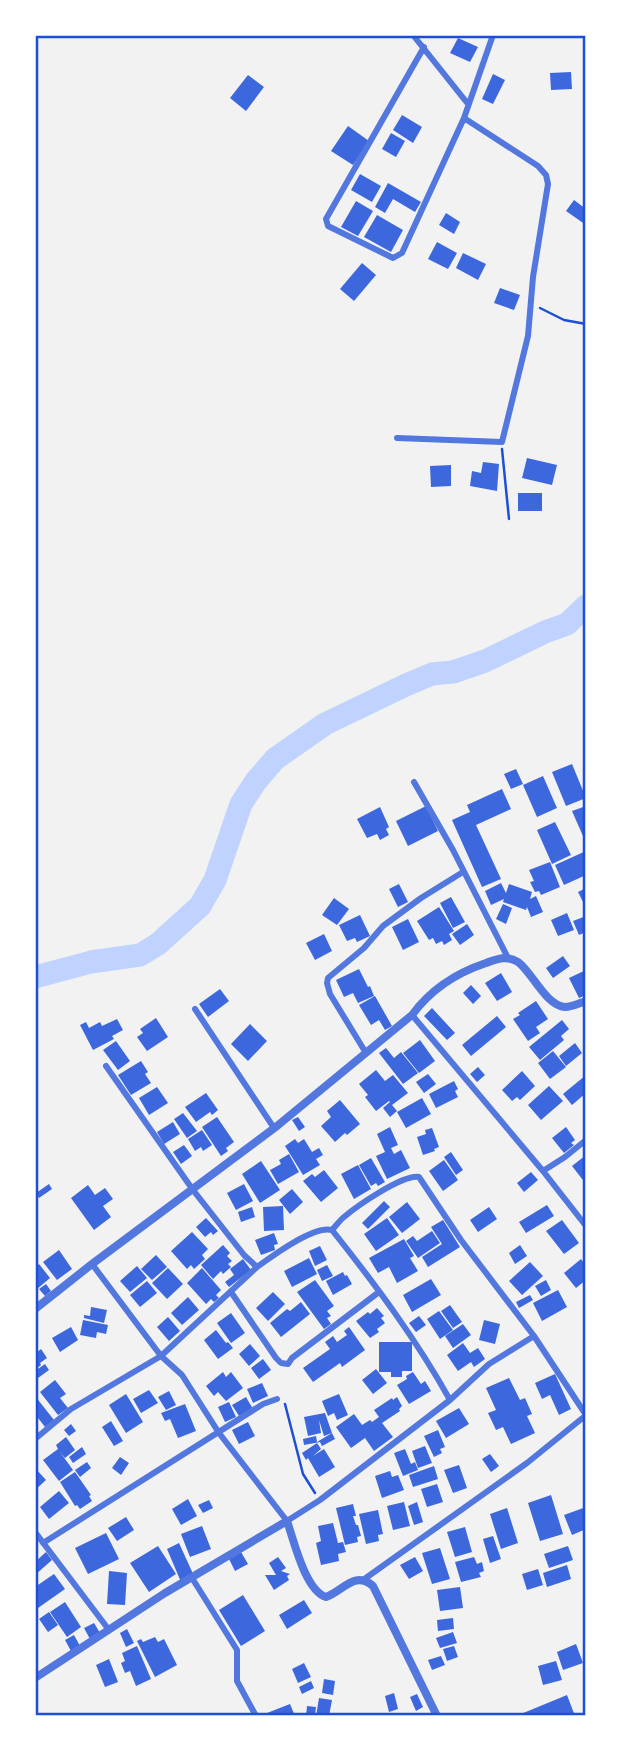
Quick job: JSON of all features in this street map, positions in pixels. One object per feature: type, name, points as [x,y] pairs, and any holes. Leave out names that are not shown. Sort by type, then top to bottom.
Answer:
[{"type":"street","points":[[413,35],[468,104]]},
{"type":"street","points":[[424,47],[326,219],[328,226],[393,258],[402,253],[464,118],[493,35]]},
{"type":"street","points":[[397,438],[502,442],[528,336],[533,276],[548,184],[546,175],[538,166],[464,118]]},
{"type":"street","points":[[414,782],[453,850],[508,958]]},
{"type":"street","points":[[366,1053],[330,993],[328,978],[364,948],[383,926],[463,872]]},
{"type":"street","points":[[35,1309],[274,1128],[412,1015],[422,1001],[445,982],[467,969],[499,958],[508,958],[519,963],[559,1005],[564,1007],[586,1001]]},
{"type":"street","points":[[195,1009],[274,1128]]},
{"type":"street","points":[[412,1015],[586,1226]]},
{"type":"street","points":[[106,1066],[193,1190],[244,1255],[257,1267]]},
{"type":"street","points":[[543,1171],[586,1140]]},
{"type":"street","points":[[332,1230],[343,1217],[394,1184],[412,1176],[419,1177],[461,1240],[534,1336],[586,1415],[527,1463],[363,1580]]},
{"type":"street","points":[[35,1439],[71,1409],[161,1356],[274,1254],[312,1233],[328,1228],[379,1292],[431,1366],[450,1400]]},
{"type":"street","points":[[92,1264],[161,1356],[183,1376],[219,1433],[287,1521],[306,1575],[319,1595],[332,1595],[353,1581],[363,1580],[370,1583],[437,1716]]},
{"type":"street","points":[[231,1292],[276,1358],[281,1363],[288,1364],[292,1358],[379,1292]]},
{"type":"street","points":[[35,1678],[320,1500],[450,1400],[489,1364],[534,1336]]},
{"type":"street","points":[[43,1543],[263,1404],[276,1399]]},
{"type":"street","points":[[35,1532],[109,1630]]},
{"type":"street","points":[[192,1578],[237,1650],[237,1681],[256,1716]]},
{"type":"path","points":[[531,302],[564,320],[586,324]]},
{"type":"path","points":[[502,442],[509,519]]},
{"type":"path","points":[[276,1399],[281,1400],[287,1407],[303,1474],[320,1500]]},
{"type":"building","points":[[458,38],[478,47],[470,62],[450,53]]},
{"type":"building","points":[[571,72],[572,89],[551,90],[550,73]]},
{"type":"building","points":[[493,74],[505,80],[493,104],[482,99]]},
{"type":"building","points":[[248,75],[264,87],[246,111],[230,98]]},
{"type":"building","points":[[402,115],[422,127],[413,143],[393,130]]},
{"type":"building","points":[[348,126],[369,141],[353,165],[331,151]]},
{"type":"building","points":[[391,133],[405,141],[396,157],[382,149]]},
{"type":"building","points":[[360,174],[381,186],[372,202],[351,190]]},
{"type":"building","points":[[388,183],[421,202],[415,212],[393,199],[385,213],[375,207]]},
{"type":"building","points":[[574,200],[586,209],[586,225],[566,211]]},
{"type":"building","points":[[356,201],[373,211],[358,236],[341,227]]},
{"type":"building","points":[[446,213],[460,222],[454,234],[439,225]]},
{"type":"building","points":[[377,215],[403,230],[391,252],[364,237]]},
{"type":"building","points":[[437,242],[457,253],[448,269],[428,259]]},
{"type":"building","points":[[463,253],[486,264],[478,280],[456,268]]},
{"type":"building","points":[[362,263],[376,275],[354,301],[340,289]]},
{"type":"building","points":[[500,288],[520,295],[514,310],[494,303]]},
{"type":"building","points":[[527,458],[557,465],[552,485],[522,478]]},
{"type":"building","points":[[483,462],[499,464],[497,491],[470,486],[472,471],[481,473]]},
{"type":"building","points":[[451,465],[451,486],[431,487],[430,466]]},
{"type":"building","points":[[518,493],[542,493],[542,511],[518,511]]},
{"type":"building","points":[[572,764],[586,798],[566,806],[552,772]]},
{"type":"building","points":[[516,769],[523,784],[511,789],[504,774]]},
{"type":"building","points":[[543,776],[557,808],[537,817],[523,785]]},
{"type":"building","points":[[502,789],[511,809],[476,825],[501,879],[482,887],[452,820],[470,812],[467,805]]},
{"type":"building","points":[[426,806],[438,831],[408,846],[396,821]]},
{"type":"building","points":[[586,806],[586,843],[572,811]]},
{"type":"building","points":[[380,807],[389,827],[386,829],[389,835],[380,840],[377,834],[367,838],[357,819]]},
{"type":"building","points":[[555,822],[571,855],[552,864],[537,830]]},
{"type":"building","points":[[586,851],[586,875],[564,885],[555,865]]},
{"type":"building","points":[[550,862],[560,887],[541,895],[539,891],[535,892],[530,882],[534,881],[529,870]]},
{"type":"building","points":[[501,883],[506,893],[509,884],[532,892],[530,899],[536,896],[543,912],[531,917],[527,907],[526,910],[503,902],[504,899],[491,905],[485,891]]},
{"type":"building","points":[[399,884],[408,902],[398,907],[389,889]]},
{"type":"building","points":[[586,888],[586,908],[578,892]]},
{"type":"building","points":[[451,897],[465,922],[453,928],[440,903]]},
{"type":"building","points":[[334,898],[349,909],[337,925],[322,915]]},
{"type":"building","points":[[503,904],[512,908],[506,924],[496,919]]},
{"type":"building","points":[[439,907],[454,931],[449,934],[452,940],[444,945],[442,941],[436,944],[433,938],[429,940],[417,921]]},
{"type":"building","points":[[567,913],[574,930],[558,936],[551,920]]},
{"type":"building","points":[[360,915],[370,936],[357,942],[355,938],[347,941],[339,925]]},
{"type":"building","points":[[586,916],[586,932],[579,935],[573,921]]},
{"type":"building","points":[[408,919],[419,942],[403,950],[392,927]]},
{"type":"building","points":[[467,924],[474,935],[460,945],[452,934]]},
{"type":"building","points":[[324,934],[332,951],[315,960],[306,943]]},
{"type":"building","points":[[563,956],[570,966],[553,978],[546,968]]},
{"type":"building","points":[[359,969],[374,996],[358,1003],[353,993],[344,997],[336,980]]},
{"type":"building","points":[[586,970],[586,995],[579,998],[569,978]]},
{"type":"building","points":[[501,973],[512,992],[497,1001],[485,983]]},
{"type":"building","points":[[471,985],[481,996],[473,1004],[463,993]]},
{"type":"building","points":[[220,989],[229,1001],[208,1017],[199,1004]]},
{"type":"building","points":[[375,996],[392,1026],[385,1030],[379,1020],[371,1025],[359,1005]]},
{"type":"building","points":[[536,1001],[548,1019],[536,1027],[540,1033],[528,1041],[513,1019]]},
{"type":"building","points":[[432,1008],[455,1033],[447,1040],[424,1016]]},
{"type":"building","points":[[497,1016],[506,1027],[471,1056],[462,1045]]},
{"type":"building","points":[[156,1018],[168,1037],[147,1051],[137,1037],[143,1033],[140,1029]]},
{"type":"building","points":[[117,1019],[123,1030],[112,1036],[114,1039],[93,1050],[80,1025],[86,1022],[89,1028],[100,1022],[102,1026]]},
{"type":"building","points":[[562,1020],[569,1029],[561,1036],[564,1040],[540,1060],[529,1047]]},
{"type":"building","points":[[250,1024],[267,1041],[248,1061],[231,1044]]},
{"type":"building","points":[[420,1040],[435,1061],[419,1073],[403,1053]]},
{"type":"building","points":[[116,1041],[130,1061],[118,1070],[103,1050]]},
{"type":"building","points":[[575,1043],[582,1053],[566,1066],[559,1056]]},
{"type":"building","points":[[386,1048],[394,1058],[401,1052],[418,1073],[403,1084],[379,1053]]},
{"type":"building","points":[[553,1051],[566,1067],[550,1079],[538,1063]]},
{"type":"building","points":[[141,1061],[151,1083],[131,1095],[118,1075]]},
{"type":"building","points":[[478,1067],[485,1075],[477,1082],[470,1074]]},
{"type":"building","points":[[376,1070],[385,1081],[393,1075],[408,1093],[392,1105],[397,1111],[390,1117],[383,1108],[390,1102],[376,1111],[359,1084]]},
{"type":"building","points":[[522,1071],[535,1086],[520,1100],[517,1097],[512,1101],[502,1090]]},
{"type":"building","points":[[428,1074],[436,1084],[424,1093],[416,1082]]},
{"type":"building","points":[[586,1075],[586,1093],[572,1105],[563,1094]]},
{"type":"building","points":[[454,1081],[458,1097],[436,1108],[429,1094]]},
{"type":"building","points":[[549,1086],[563,1101],[541,1120],[528,1105]]},
{"type":"building","points":[[157,1087],[168,1103],[149,1115],[139,1098]]},
{"type":"building","points":[[206,1093],[218,1110],[196,1122],[185,1107]]},
{"type":"building","points":[[422,1098],[431,1114],[406,1128],[397,1112]]},
{"type":"building","points":[[340,1100],[360,1124],[335,1142],[321,1126],[331,1117],[327,1111]]},
{"type":"building","points":[[183,1113],[197,1131],[187,1138],[174,1119]]},
{"type":"building","points":[[217,1117],[234,1142],[221,1156],[202,1127]]},
{"type":"building","points":[[298,1117],[305,1127],[299,1131],[292,1120]]},
{"type":"building","points":[[173,1122],[180,1134],[164,1144],[157,1132]]},
{"type":"building","points":[[390,1127],[398,1145],[391,1148],[394,1154],[401,1150],[410,1168],[387,1179],[376,1156],[385,1152],[377,1134]]},
{"type":"building","points":[[566,1127],[575,1140],[571,1143],[574,1145],[564,1153],[552,1138]]},
{"type":"building","points":[[432,1128],[439,1147],[423,1155],[417,1137]]},
{"type":"building","points":[[202,1130],[212,1145],[203,1151],[201,1147],[195,1151],[188,1139]]},
{"type":"building","points":[[295,1139],[298,1143],[304,1139],[312,1152],[319,1148],[323,1155],[316,1159],[320,1165],[303,1175],[285,1146]]},
{"type":"building","points":[[184,1145],[192,1156],[181,1164],[173,1152]]},
{"type":"building","points":[[451,1152],[463,1170],[456,1175],[444,1157]]},
{"type":"building","points":[[289,1154],[299,1172],[278,1184],[270,1170],[281,1164],[279,1160]]},
{"type":"building","points":[[586,1155],[586,1184],[572,1166]]},
{"type":"building","points":[[371,1158],[385,1182],[378,1186],[376,1183],[371,1186],[359,1165]]},
{"type":"building","points":[[444,1160],[458,1180],[443,1191],[429,1171]]},
{"type":"building","points":[[261,1161],[280,1190],[260,1203],[242,1174]]},
{"type":"building","points":[[358,1165],[371,1189],[354,1199],[341,1174]]},
{"type":"building","points":[[324,1170],[338,1188],[321,1202],[303,1181]]},
{"type":"building","points":[[531,1172],[538,1180],[524,1192],[517,1183]]},
{"type":"building","points":[[49,1184],[52,1189],[39,1198],[36,1193]]},
{"type":"building","points":[[244,1184],[253,1201],[236,1210],[227,1193]]},
{"type":"building","points":[[88,1185],[95,1195],[105,1188],[113,1199],[103,1206],[111,1217],[94,1230],[71,1198]]},
{"type":"building","points":[[292,1189],[303,1202],[290,1214],[279,1200]]},
{"type":"building","points":[[384,1201],[390,1207],[368,1229],[362,1223]]},
{"type":"building","points":[[407,1202],[420,1219],[402,1233],[389,1217]]},
{"type":"building","points":[[547,1205],[554,1216],[526,1233],[519,1222]]},
{"type":"building","points":[[283,1206],[284,1230],[264,1231],[263,1207]]},
{"type":"building","points":[[252,1207],[255,1217],[241,1222],[238,1212]]},
{"type":"building","points":[[489,1207],[497,1219],[478,1232],[470,1220]]},
{"type":"building","points":[[206,1218],[218,1231],[205,1237],[196,1227]]},
{"type":"building","points":[[387,1218],[399,1235],[376,1251],[364,1234]]},
{"type":"building","points":[[443,1220],[460,1247],[428,1267],[422,1257],[442,1244],[431,1227]]},
{"type":"building","points":[[562,1220],[579,1243],[564,1254],[546,1231]]},
{"type":"building","points":[[432,1231],[440,1243],[418,1258],[406,1241],[413,1236],[417,1241]]},
{"type":"building","points":[[192,1232],[208,1249],[202,1255],[205,1259],[194,1269],[191,1265],[187,1269],[171,1251]]},
{"type":"building","points":[[274,1233],[278,1244],[274,1245],[275,1250],[261,1255],[255,1240]]},
{"type":"building","points":[[404,1239],[414,1256],[410,1258],[418,1271],[397,1283],[389,1267],[378,1273],[369,1258]]},
{"type":"building","points":[[223,1245],[230,1253],[227,1256],[232,1261],[228,1264],[231,1267],[223,1274],[221,1271],[213,1279],[201,1265]]},
{"type":"building","points":[[520,1245],[527,1256],[515,1264],[509,1253]]},
{"type":"building","points":[[320,1246],[327,1260],[315,1266],[309,1251]]},
{"type":"building","points":[[59,1250],[72,1269],[57,1280],[43,1262]]},
{"type":"building","points":[[156,1255],[167,1267],[152,1280],[141,1269]]},
{"type":"building","points":[[309,1258],[317,1274],[292,1287],[284,1271]]},
{"type":"building","points":[[243,1259],[251,1270],[229,1287],[225,1282],[234,1275],[230,1269]]},
{"type":"building","points":[[581,1259],[586,1266],[586,1280],[576,1288],[564,1273]]},
{"type":"building","points":[[530,1262],[543,1276],[522,1295],[509,1281]]},
{"type":"building","points":[[39,1264],[50,1278],[37,1289],[35,1268]]},
{"type":"building","points":[[327,1265],[333,1276],[322,1281],[317,1270]]},
{"type":"building","points":[[137,1266],[147,1278],[130,1292],[120,1281]]},
{"type":"building","points":[[168,1268],[183,1284],[167,1299],[152,1283]]},
{"type":"building","points":[[202,1268],[221,1290],[216,1295],[219,1298],[214,1302],[211,1299],[206,1304],[187,1283]]},
{"type":"building","points":[[343,1272],[352,1284],[333,1295],[326,1281]]},
{"type":"building","points":[[431,1279],[441,1295],[412,1312],[403,1295]]},
{"type":"building","points":[[315,1280],[334,1306],[327,1311],[331,1316],[327,1318],[331,1324],[324,1329],[297,1292]]},
{"type":"building","points":[[546,1280],[551,1290],[541,1296],[535,1286]]},
{"type":"building","points":[[147,1281],[157,1293],[140,1307],[130,1295]]},
{"type":"building","points":[[46,1284],[51,1291],[45,1296],[39,1289]]},
{"type":"building","points":[[558,1290],[567,1307],[542,1321],[533,1303]]},
{"type":"building","points":[[273,1292],[285,1304],[268,1321],[256,1308]]},
{"type":"building","points":[[530,1295],[533,1300],[519,1308],[516,1302]]},
{"type":"building","points":[[188,1297],[199,1310],[182,1325],[171,1313]]},
{"type":"building","points":[[301,1302],[310,1314],[281,1337],[270,1323]]},
{"type":"building","points":[[450,1305],[462,1322],[453,1328],[441,1311]]},
{"type":"building","points":[[91,1307],[107,1310],[104,1323],[84,1318],[84,1315],[90,1316]]},
{"type":"building","points":[[377,1308],[384,1316],[381,1318],[385,1323],[377,1329],[379,1332],[370,1338],[356,1321]]},
{"type":"building","points":[[439,1311],[453,1330],[440,1339],[427,1319]]},
{"type":"building","points":[[231,1313],[245,1333],[231,1343],[217,1323]]},
{"type":"building","points":[[419,1316],[426,1325],[416,1332],[409,1323]]},
{"type":"building","points":[[168,1317],[180,1331],[169,1341],[157,1327]]},
{"type":"building","points":[[83,1320],[108,1325],[106,1334],[97,1332],[96,1338],[80,1335]]},
{"type":"building","points":[[484,1320],[500,1324],[495,1344],[479,1340]]},
{"type":"building","points":[[463,1324],[471,1335],[453,1348],[445,1336]]},
{"type":"building","points":[[71,1327],[78,1340],[60,1352],[52,1338]]},
{"type":"building","points":[[349,1327],[365,1350],[342,1367],[340,1363],[313,1382],[303,1368],[330,1349],[325,1342],[333,1336],[337,1342],[347,1335],[344,1331]]},
{"type":"building","points":[[216,1330],[233,1348],[218,1359],[204,1340]]},
{"type":"building","points":[[379,1342],[412,1342],[412,1371],[402,1371],[402,1377],[391,1377],[391,1372],[379,1372]]},
{"type":"building","points":[[463,1343],[470,1353],[478,1348],[485,1359],[474,1367],[471,1362],[458,1371],[447,1355]]},
{"type":"building","points":[[250,1344],[260,1356],[249,1366],[239,1354]]},
{"type":"building","points":[[41,1349],[47,1358],[35,1370],[35,1354]]},
{"type":"building","points":[[263,1359],[271,1370],[259,1379],[251,1368]]},
{"type":"building","points":[[45,1364],[49,1370],[38,1378],[35,1371]]},
{"type":"building","points":[[376,1369],[387,1383],[373,1394],[362,1380]]},
{"type":"building","points":[[223,1372],[226,1377],[231,1372],[243,1388],[226,1401],[218,1392],[214,1396],[206,1386]]},
{"type":"building","points":[[413,1372],[421,1384],[425,1381],[431,1391],[409,1404],[397,1385]]},
{"type":"building","points":[[555,1374],[571,1409],[559,1415],[550,1395],[542,1399],[535,1383]]},
{"type":"building","points":[[509,1378],[520,1400],[525,1398],[532,1414],[527,1416],[535,1433],[511,1444],[503,1427],[496,1430],[488,1413],[496,1410],[486,1388]]},
{"type":"building","points":[[55,1380],[66,1394],[60,1398],[68,1408],[58,1415],[40,1392]]},
{"type":"building","points":[[262,1383],[268,1396],[253,1403],[247,1389]]},
{"type":"building","points":[[149,1390],[158,1403],[141,1413],[133,1399]]},
{"type":"building","points":[[169,1391],[176,1405],[166,1410],[158,1397]]},
{"type":"building","points":[[126,1394],[143,1422],[126,1433],[109,1405]]},
{"type":"building","points":[[339,1394],[348,1415],[337,1420],[334,1413],[328,1416],[322,1401]]},
{"type":"building","points":[[35,1396],[54,1420],[45,1427],[35,1414]]},
{"type":"building","points":[[246,1397],[253,1409],[239,1416],[232,1405]]},
{"type":"building","points":[[397,1397],[402,1406],[400,1411],[382,1423],[393,1437],[374,1451],[365,1438],[351,1448],[336,1427],[354,1414],[362,1425],[370,1420],[372,1422],[379,1417],[374,1410]]},
{"type":"building","points":[[229,1402],[236,1417],[225,1422],[218,1407]]},
{"type":"building","points":[[185,1404],[196,1431],[178,1438],[170,1419],[165,1421],[161,1413]]},
{"type":"building","points":[[459,1408],[469,1424],[446,1438],[436,1421]]},
{"type":"building","points":[[325,1413],[332,1433],[324,1436],[319,1420],[321,1433],[308,1436],[304,1417]]},
{"type":"building","points":[[111,1421],[123,1441],[114,1446],[102,1427]]},
{"type":"building","points":[[248,1422],[255,1436],[239,1444],[232,1430]]},
{"type":"building","points":[[71,1424],[76,1431],[69,1436],[64,1430]]},
{"type":"building","points":[[438,1430],[445,1447],[440,1449],[442,1453],[434,1457],[424,1436]]},
{"type":"building","points":[[332,1433],[335,1439],[322,1446],[320,1442],[304,1445],[303,1439],[316,1436],[317,1442]]},
{"type":"building","points":[[66,1437],[75,1450],[65,1458],[60,1452],[73,1470],[59,1481],[43,1460],[58,1449],[56,1445]]},
{"type":"building","points":[[317,1443],[321,1449],[313,1456],[324,1449],[335,1467],[319,1477],[302,1453]]},
{"type":"building","points":[[425,1446],[432,1463],[418,1468],[412,1451]]},
{"type":"building","points":[[82,1447],[86,1454],[73,1463],[69,1457]]},
{"type":"building","points":[[405,1449],[411,1464],[415,1462],[418,1470],[403,1476],[394,1453]]},
{"type":"building","points":[[490,1454],[499,1466],[491,1472],[482,1459]]},
{"type":"building","points":[[120,1457],[129,1463],[121,1475],[112,1468]]},
{"type":"building","points":[[87,1462],[91,1468],[80,1477],[75,1470]]},
{"type":"building","points":[[459,1465],[467,1488],[453,1493],[444,1470]]},
{"type":"building","points":[[434,1466],[438,1479],[413,1487],[409,1475]]},
{"type":"building","points":[[35,1468],[46,1480],[35,1490]]},
{"type":"building","points":[[390,1471],[392,1477],[398,1475],[404,1490],[382,1498],[375,1476]]},
{"type":"building","points":[[75,1472],[91,1495],[89,1496],[92,1501],[80,1509],[75,1506],[60,1482]]},
{"type":"building","points":[[437,1484],[443,1502],[427,1507],[421,1489]]},
{"type":"building","points":[[59,1491],[69,1503],[49,1519],[40,1507]]},
{"type":"building","points":[[551,1495],[563,1534],[540,1541],[528,1503]]},
{"type":"building","points":[[188,1499],[197,1516],[181,1525],[172,1509]]},
{"type":"building","points":[[209,1500],[213,1508],[203,1513],[198,1505]]},
{"type":"building","points":[[404,1502],[410,1526],[393,1530],[387,1506]]},
{"type":"building","points":[[417,1502],[423,1522],[414,1525],[408,1506]]},
{"type":"building","points":[[353,1504],[356,1516],[353,1516],[361,1536],[357,1537],[358,1542],[345,1545],[336,1508]]},
{"type":"building","points":[[586,1507],[586,1529],[572,1535],[564,1515]]},
{"type":"building","points":[[507,1508],[518,1543],[501,1549],[490,1514]]},
{"type":"building","points":[[378,1510],[383,1534],[378,1535],[379,1541],[366,1544],[359,1514]]},
{"type":"building","points":[[126,1517],[134,1530],[117,1541],[108,1528]]},
{"type":"building","points":[[333,1523],[338,1543],[343,1542],[346,1552],[338,1554],[339,1561],[321,1565],[316,1543],[321,1541],[318,1526]]},
{"type":"building","points":[[202,1526],[211,1549],[190,1557],[181,1534]]},
{"type":"building","points":[[465,1527],[472,1552],[455,1557],[447,1532]]},
{"type":"building","points":[[106,1533],[119,1559],[88,1574],[75,1548]]},
{"type":"building","points":[[493,1536],[501,1559],[490,1563],[483,1539]]},
{"type":"building","points":[[179,1543],[194,1576],[181,1582],[167,1549]]},
{"type":"building","points":[[158,1546],[176,1574],[149,1592],[130,1563]]},
{"type":"building","points":[[568,1546],[573,1560],[549,1568],[544,1554]]},
{"type":"building","points":[[440,1548],[450,1579],[432,1584],[422,1553]]},
{"type":"building","points":[[46,1552],[52,1560],[35,1575],[35,1562]]},
{"type":"building","points":[[241,1552],[248,1564],[235,1571],[229,1559]]},
{"type":"building","points":[[278,1557],[286,1568],[281,1571],[290,1574],[287,1576],[289,1580],[274,1590],[265,1575],[276,1575],[269,1563]]},
{"type":"building","points":[[415,1557],[423,1571],[409,1579],[400,1565]]},
{"type":"building","points":[[474,1557],[477,1564],[482,1562],[484,1571],[479,1573],[481,1577],[461,1582],[455,1562]]},
{"type":"building","points":[[567,1565],[571,1579],[547,1587],[543,1573]]},
{"type":"building","points":[[538,1569],[543,1585],[527,1590],[522,1574]]},
{"type":"building","points":[[109,1571],[127,1573],[125,1605],[107,1604]]},
{"type":"building","points":[[54,1574],[65,1589],[38,1608],[35,1603],[35,1587]]},
{"type":"building","points":[[460,1587],[463,1608],[440,1611],[437,1590]]},
{"type":"building","points":[[243,1595],[265,1631],[241,1646],[219,1610]]},
{"type":"building","points":[[304,1600],[312,1613],[287,1629],[279,1615]]},
{"type":"building","points":[[65,1602],[81,1627],[67,1637],[50,1612]]},
{"type":"building","points":[[49,1612],[58,1625],[48,1632],[39,1619]]},
{"type":"building","points":[[453,1618],[454,1629],[438,1631],[437,1620]]},
{"type":"building","points":[[94,1623],[100,1633],[90,1639],[84,1628]]},
{"type":"building","points":[[127,1629],[134,1643],[126,1647],[120,1633]]},
{"type":"building","points":[[453,1632],[457,1643],[440,1648],[436,1638]]},
{"type":"building","points":[[74,1635],[80,1646],[71,1651],[65,1640]]},
{"type":"building","points":[[155,1637],[158,1642],[164,1639],[177,1665],[155,1677],[137,1641],[141,1639],[143,1642]]},
{"type":"building","points":[[576,1644],[583,1663],[563,1670],[557,1652]]},
{"type":"building","points":[[137,1646],[151,1679],[136,1686],[130,1671],[125,1673],[121,1663],[125,1661],[122,1653]]},
{"type":"building","points":[[454,1646],[458,1657],[447,1661],[443,1649]]},
{"type":"building","points":[[441,1656],[445,1665],[432,1670],[428,1660]]},
{"type":"building","points":[[109,1659],[118,1682],[105,1687],[96,1665]]},
{"type":"building","points":[[556,1661],[562,1680],[543,1685],[538,1666]]},
{"type":"building","points":[[304,1663],[311,1677],[298,1683],[292,1669]]},
{"type":"building","points":[[324,1679],[335,1681],[333,1695],[322,1693]]},
{"type":"building","points":[[311,1681],[314,1688],[302,1694],[299,1687]]},
{"type":"building","points":[[394,1693],[398,1709],[389,1712],[385,1696]]},
{"type":"building","points":[[417,1694],[423,1707],[416,1711],[410,1697]]},
{"type":"building","points":[[567,1695],[575,1716],[516,1716]]},
{"type":"building","points":[[319,1698],[332,1700],[329,1716],[316,1716]]},
{"type":"building","points":[[290,1704],[295,1716],[268,1716],[267,1713]]},
{"type":"building","points":[[307,1706],[316,1707],[315,1716],[306,1716]]},
{"type":"waterway","points":[[35,977],[91,962],[140,955],[158,944],[200,906],[215,880],[241,804],[256,781],[275,759],[325,724],[432,674],[453,672],[485,661],[567,624],[586,606]]}]
